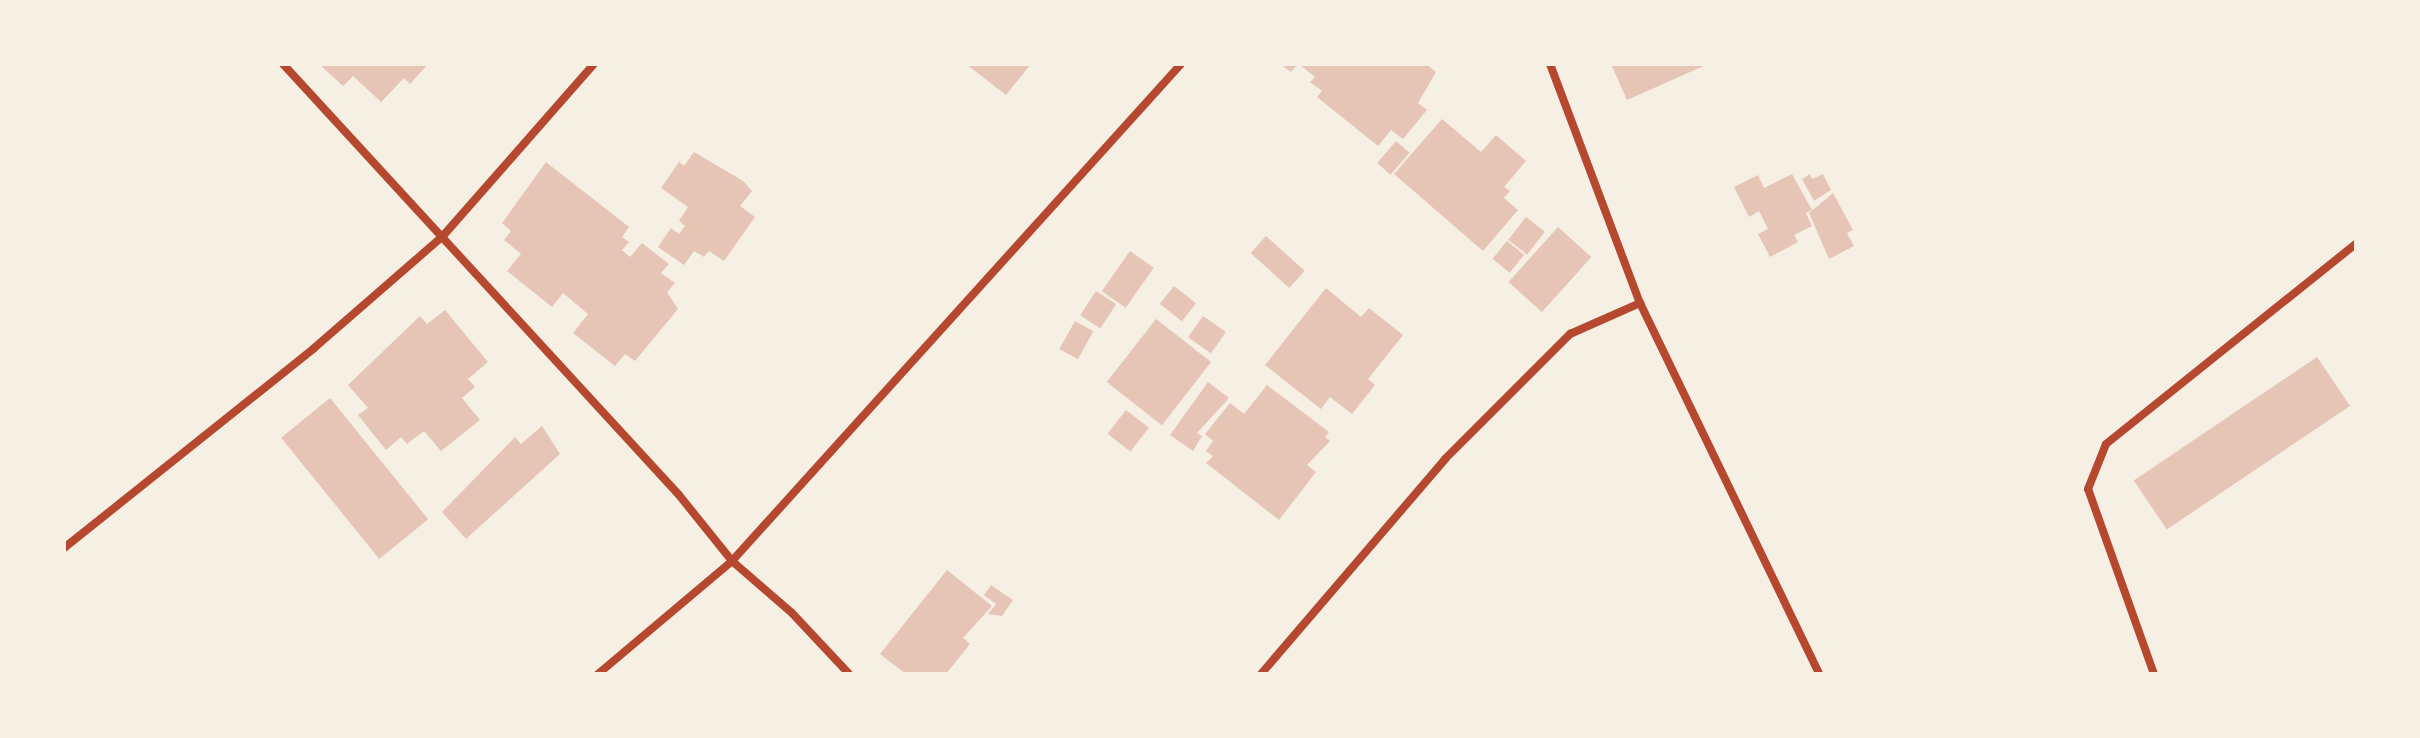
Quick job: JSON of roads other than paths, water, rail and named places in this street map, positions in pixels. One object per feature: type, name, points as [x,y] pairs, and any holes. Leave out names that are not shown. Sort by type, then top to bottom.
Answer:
[{"type":"street","points":[[283,64],[679,495],[732,561],[792,613],[849,674]]},
{"type":"street","points":[[64,548],[313,349],[442,237],[594,64]]},
{"type":"street","points":[[598,674],[732,561],[1181,64]]},
{"type":"street","points":[[1550,64],[1640,303],[1819,674]]},
{"type":"street","points":[[2154,674],[2088,489],[2106,444],[2356,244]]},
{"type":"street","points":[[1261,674],[1445,459],[1570,334],[1640,303]]}]
